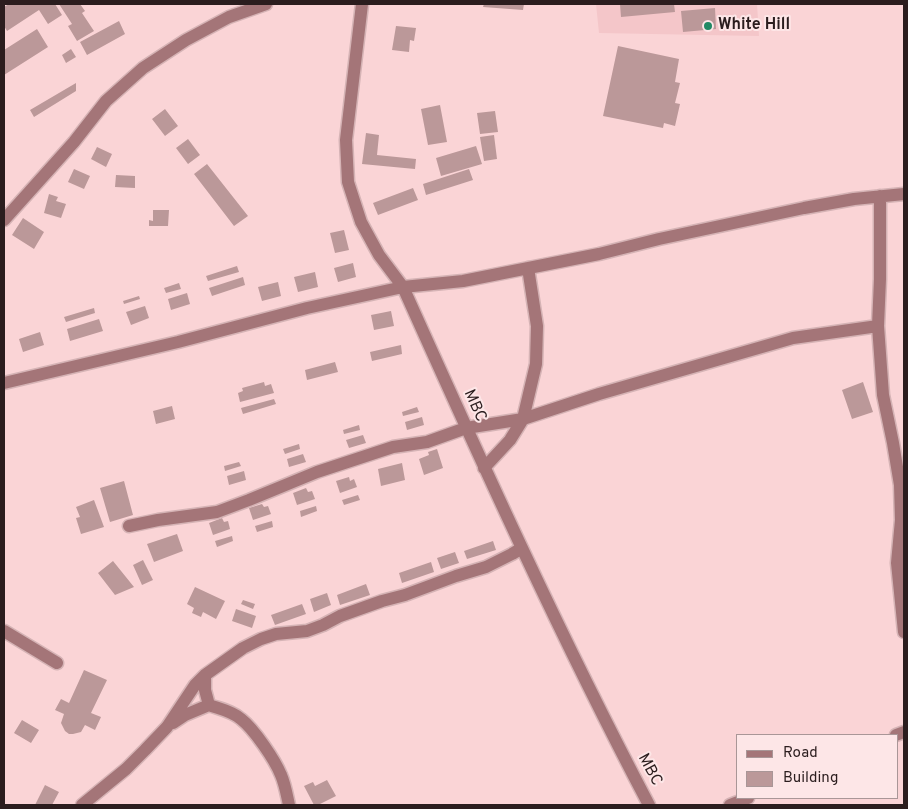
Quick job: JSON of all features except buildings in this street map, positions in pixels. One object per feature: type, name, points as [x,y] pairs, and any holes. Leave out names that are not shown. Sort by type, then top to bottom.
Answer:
[{"type":"street","points":[[229,17],[238,4]]},
{"type":"street","points":[[4,220],[74,142],[106,101],[143,68],[186,40],[229,17],[266,4]]},
{"type":"street","name":"MBC","points":[[362,4],[346,140],[348,182],[361,222],[379,254],[403,287],[484,468],[607,726],[648,805]]},
{"type":"street","points":[[4,383],[178,342],[307,308],[403,287],[463,281],[599,254],[659,239],[854,198],[904,194]]},
{"type":"street","points":[[880,196],[878,326],[883,395],[900,485],[901,520],[897,563],[904,632]]},
{"type":"street","points":[[484,468],[510,440],[523,419],[536,364],[537,326],[528,268]]},
{"type":"street","points":[[130,526],[216,512],[317,472],[393,446],[427,442],[466,428],[523,419],[599,394],[793,338],[878,326]]},
{"type":"street","points":[[82,805],[126,769],[167,727],[205,675],[243,648],[276,634],[306,631],[382,601],[486,567],[522,548]]},
{"type":"street","points":[[4,630],[57,663]]},
{"type":"street","points":[[205,675],[205,690],[209,705]]},
{"type":"street","points":[[167,727],[185,715],[209,705],[226,710],[241,718],[250,727],[270,755],[281,775],[289,805]]},
{"type":"street","points":[[730,805],[745,799]]},
{"type":"shaded area","points":[[596,4],[757,4],[759,36],[599,33]]},
{"type":"place","name":"White Hill","points":[[708,26]]}]
